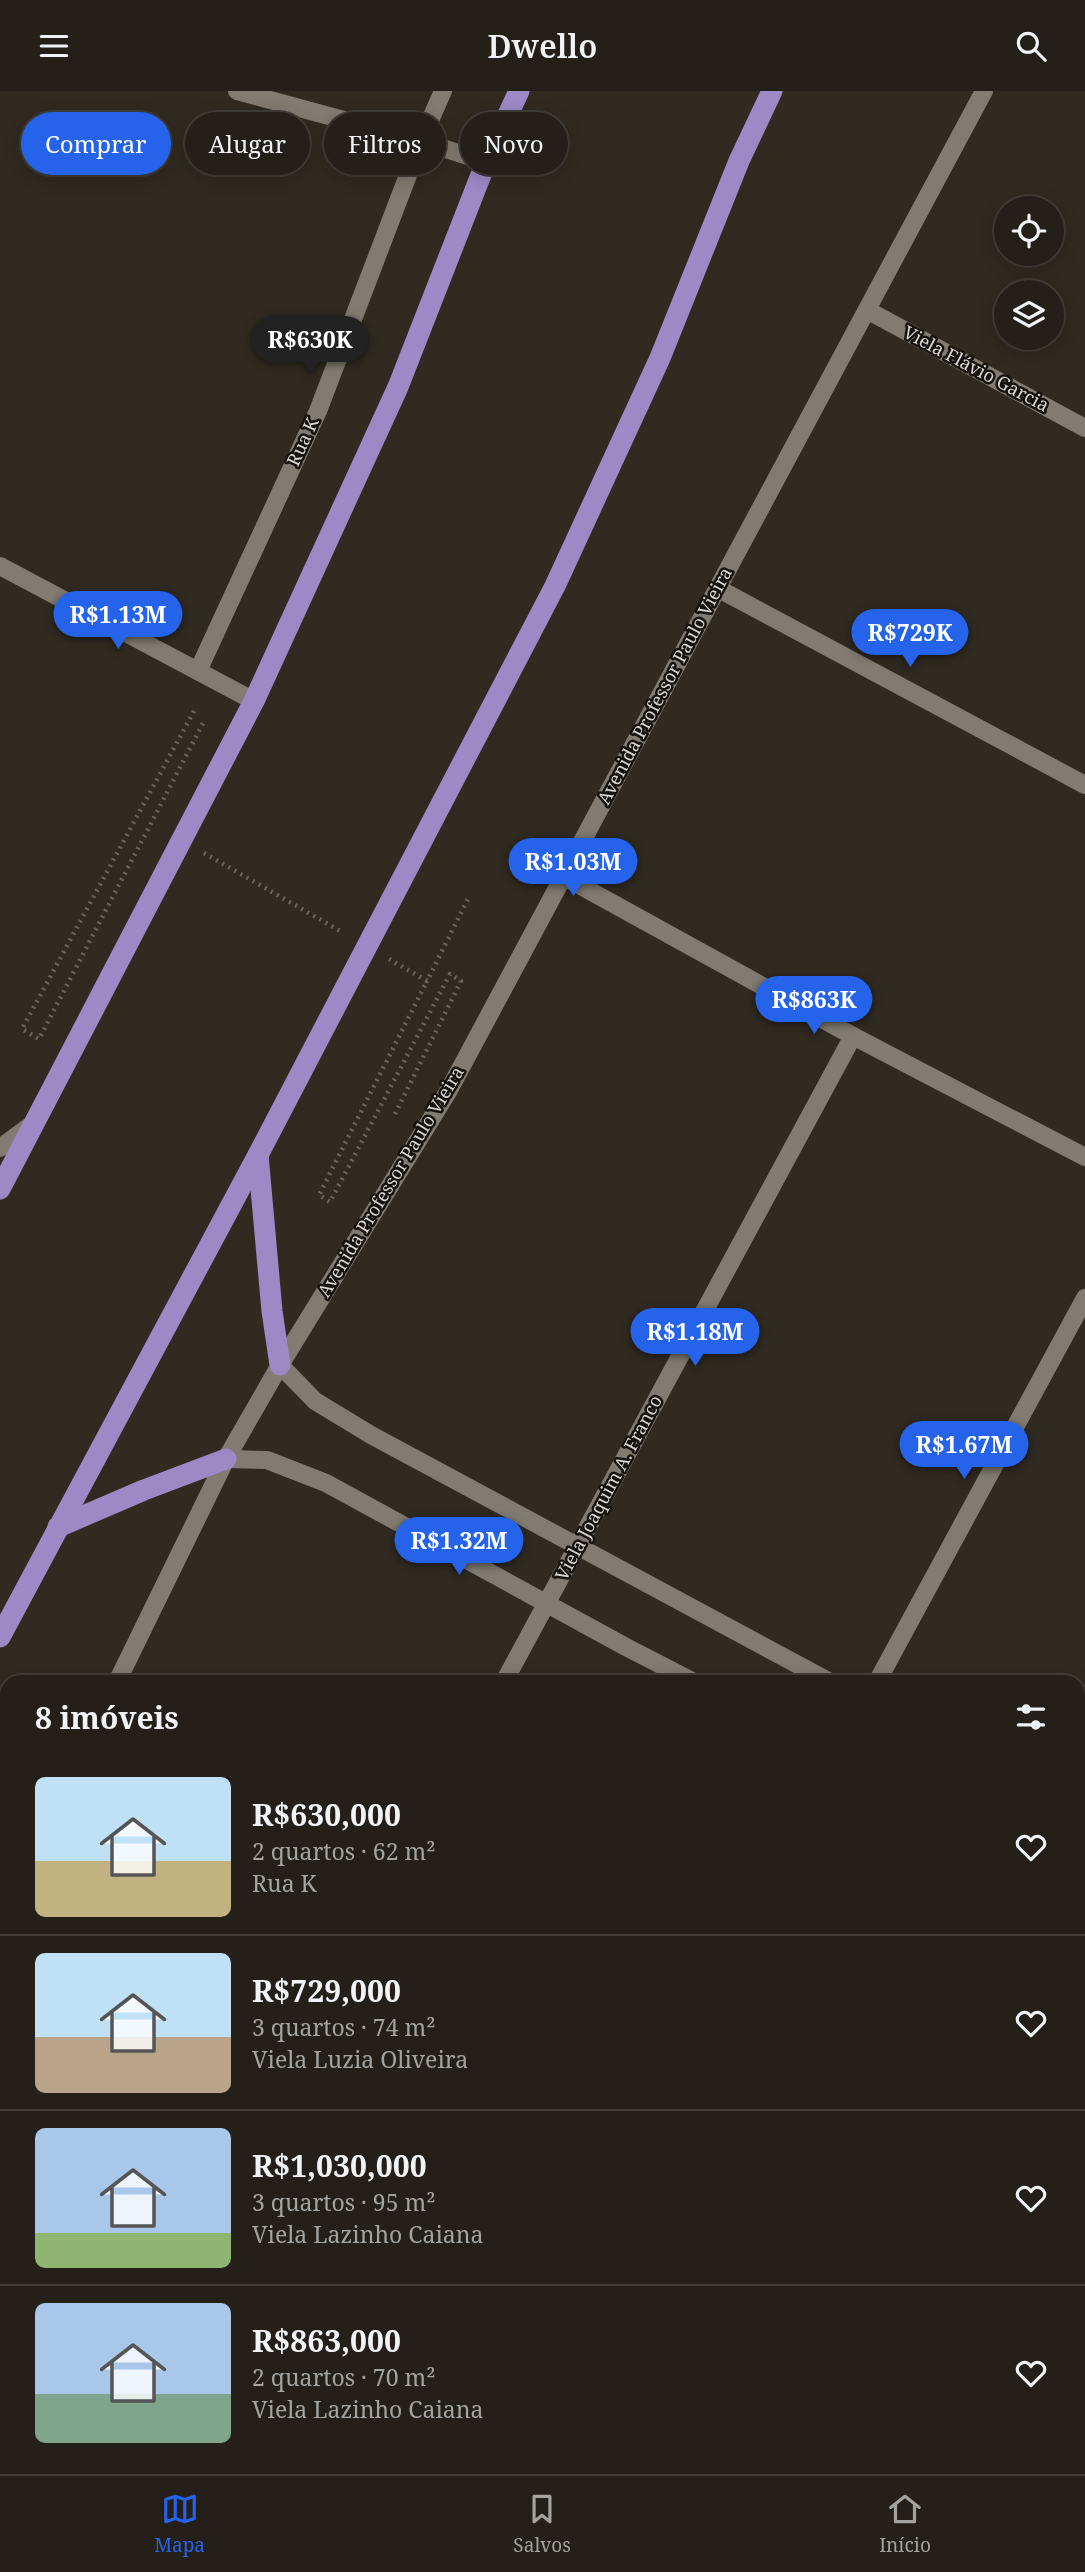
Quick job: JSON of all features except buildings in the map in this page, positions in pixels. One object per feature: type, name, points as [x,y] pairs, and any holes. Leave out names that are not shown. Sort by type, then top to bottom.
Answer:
[{"type":"highway","points":[[509,112],[519,91]]},
{"type":"highway","points":[[0,1637],[258,1155],[555,586],[660,358],[739,162],[772,91]]},
{"type":"highway","points":[[0,1189],[254,701],[398,387],[481,175]]},
{"type":"highway","points":[[258,1155],[272,1311],[280,1365]]},
{"type":"highway","points":[[58,1527],[226,1459]]},
{"type":"street","points":[[237,91],[324,115]]},
{"type":"street","name":"Rua K","points":[[434,112],[443,91]]},
{"type":"street","name":"Avenida Professor Paulo Vieira","points":[[120,1675],[226,1459],[280,1365],[449,1090],[984,91]]},
{"type":"street","name":"Rua K","points":[[198,671],[318,411],[408,175]]},
{"type":"street","name":"Viela Flávio Garcia","points":[[867,310],[1085,428]]},
{"type":"street","points":[[0,566],[254,701]]},
{"type":"street","points":[[717,588],[1085,785]]},
{"type":"street","points":[[563,876],[853,1036],[1085,1157]]},
{"type":"street","name":"Viela Joaquim A. Franco","points":[[508,1675],[853,1036]]},
{"type":"street","points":[[0,1148],[34,1123]]},
{"type":"street","points":[[881,1675],[1085,1298]]},
{"type":"street","points":[[280,1365],[315,1401],[370,1435],[817,1675]]},
{"type":"street","points":[[226,1459],[267,1460],[326,1483],[681,1675]]},
{"type":"path","points":[[194,711],[22,1029],[39,1039],[203,723]]},
{"type":"path","points":[[200,850],[343,933]]},
{"type":"path","points":[[395,1114],[461,981],[450,974],[330,1202],[319,1195],[469,897]]},
{"type":"path","points":[[379,954],[427,981]]}]
